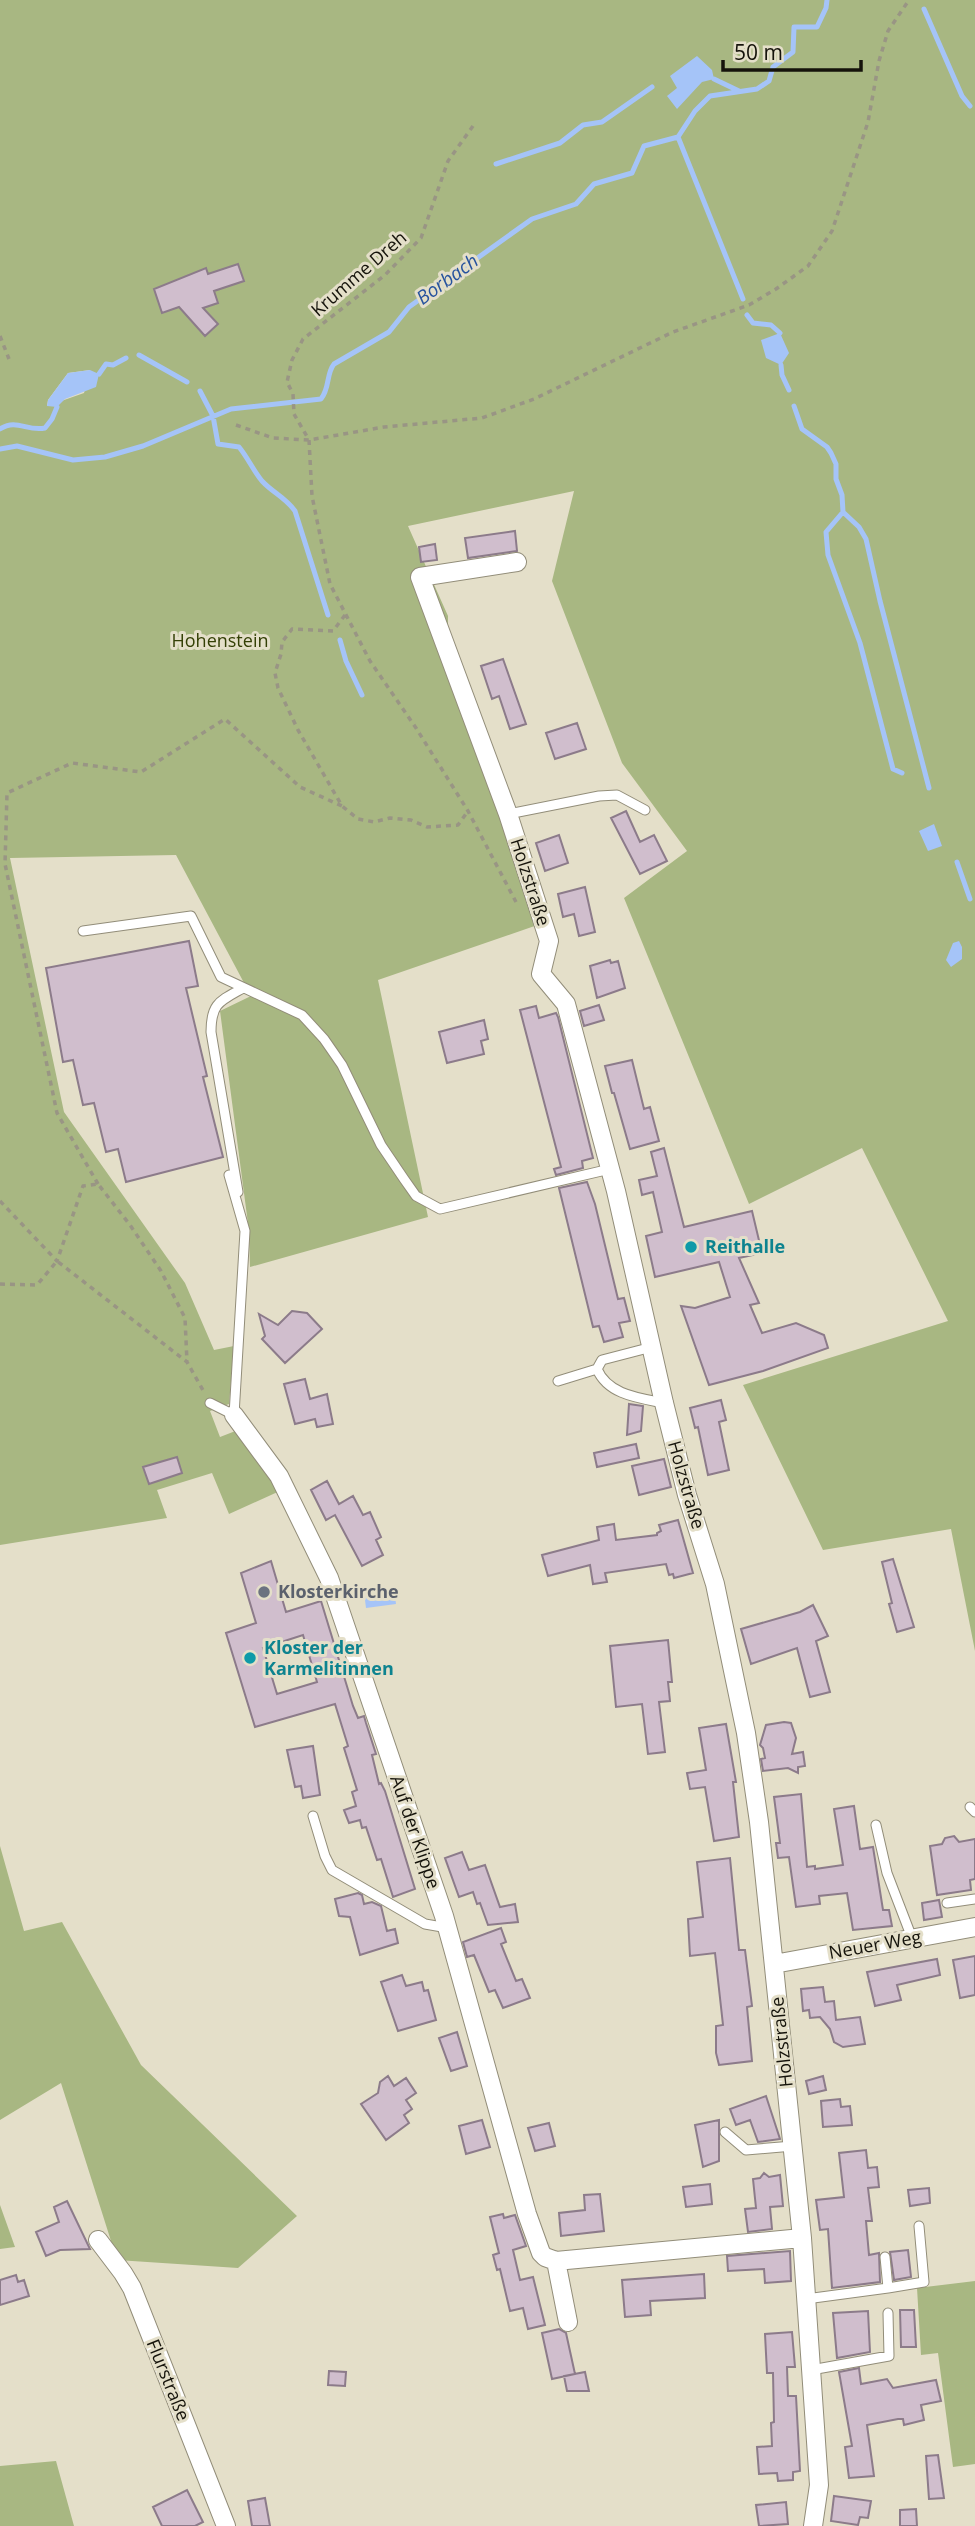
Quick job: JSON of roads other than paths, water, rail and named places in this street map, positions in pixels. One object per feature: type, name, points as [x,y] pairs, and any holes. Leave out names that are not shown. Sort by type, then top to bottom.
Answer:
[{"type":"street","name":"Holzstraße","points":[[517,562],[420,577],[508,814],[549,941],[541,974],[566,1004],[610,1169],[687,1495],[715,1584],[746,1733],[759,1822],[802,2238],[819,2484],[813,2526]]},
{"type":"street","name":"Auf der Klippe","points":[[234,1415],[279,1476],[329,1578],[448,1928],[529,2223],[541,2253],[556,2261]]},
{"type":"street","name":"Neuer Weg","points":[[774,1964],[975,1927]]},
{"type":"street","points":[[568,2322],[556,2261],[802,2238]]},
{"type":"street","name":"Flurstraße","points":[[98,2241],[132,2288],[226,2526]]},
{"type":"lane","points":[[508,814],[599,796],[617,795],[645,810]]},
{"type":"lane","points":[[83,931],[191,916],[220,977],[302,1015],[324,1039],[342,1065],[381,1145],[404,1180],[416,1196],[440,1209],[610,1169]]},
{"type":"lane","points":[[210,1403],[234,1415],[245,1231],[211,1032],[211,1016],[217,1003],[243,988]]},
{"type":"lane","points":[[229,1175],[245,1231]]},
{"type":"lane","points":[[558,1381],[597,1369],[602,1360],[652,1348]]},
{"type":"lane","points":[[597,1369],[600,1377],[613,1388],[629,1395],[664,1403]]},
{"type":"lane","points":[[313,1816],[332,1870],[425,1924],[448,1928]]},
{"type":"lane","points":[[876,1825],[887,1873],[912,1938]]},
{"type":"lane","points":[[947,1903],[975,1899]]},
{"type":"lane","points":[[725,2132],[746,2150],[793,2146]]},
{"type":"lane","points":[[806,2299],[924,2282],[919,2227]]},
{"type":"lane","points":[[885,2257],[888,2288]]},
{"type":"lane","points":[[811,2370],[889,2357],[888,2313]]},
{"type":"water","points":[[697,56],[712,70],[714,79],[702,82],[677,109],[667,96],[677,88],[670,76]]},
{"type":"water","points":[[780,333],[789,353],[781,365],[766,358],[761,340]]},
{"type":"water","points":[[90,370],[99,374],[96,387],[65,399],[57,407],[47,406],[48,400],[68,373]]},
{"type":"water","points":[[934,824],[942,846],[928,851],[919,831]]},
{"type":"water","points":[[959,941],[962,959],[951,967],[946,960],[953,943]]},
{"type":"water","points":[[394,1589],[396,1604],[366,1608],[364,1592]]},
{"type":"waterway","name":"Borbach","points":[[0,449],[17,446],[73,460],[105,457],[143,446],[231,409],[321,399],[334,364],[389,332],[409,307],[532,219],[576,204],[594,184],[632,173],[644,146],[678,137],[695,111],[710,96],[757,89],[769,81],[773,67],[793,52],[794,27],[817,27],[827,0]]},
{"type":"waterway","points":[[924,9],[962,96],[970,106]]},
{"type":"waterway","points":[[714,79],[739,91]]},
{"type":"waterway","points":[[496,164],[560,143],[583,125],[602,122],[652,87]]},
{"type":"waterway","points":[[678,137],[743,299]]},
{"type":"waterway","points":[[747,315],[753,323],[771,325],[780,333]]},
{"type":"waterway","points":[[139,355],[187,382]]},
{"type":"waterway","points":[[99,374],[106,364],[113,365],[126,358]]},
{"type":"waterway","points":[[781,365],[789,390]]},
{"type":"waterway","points":[[200,391],[213,416],[218,444],[239,447],[262,481],[295,511],[328,615]]},
{"type":"waterway","points":[[794,406],[802,429],[831,453],[836,464],[836,479],[842,495],[843,512],[859,527],[866,539],[929,788]]},
{"type":"waterway","points":[[0,429],[12,425],[45,428],[57,407]]},
{"type":"waterway","points":[[843,512],[826,532],[828,555],[860,643],[893,769],[902,773]]},
{"type":"waterway","points":[[340,640],[346,661],[362,695]]},
{"type":"waterway","points":[[957,862],[970,899]]},
{"type":"place","name":"Reithalle","points":[[691,1247]]},
{"type":"place","name":"Klosterkirche","points":[[264,1592]]},
{"type":"place","name":"Kloster der Karmelitinnen","points":[[250,1658]]},
{"type":"park label","name":"Hohenstein","points":[[220,641]]}]
